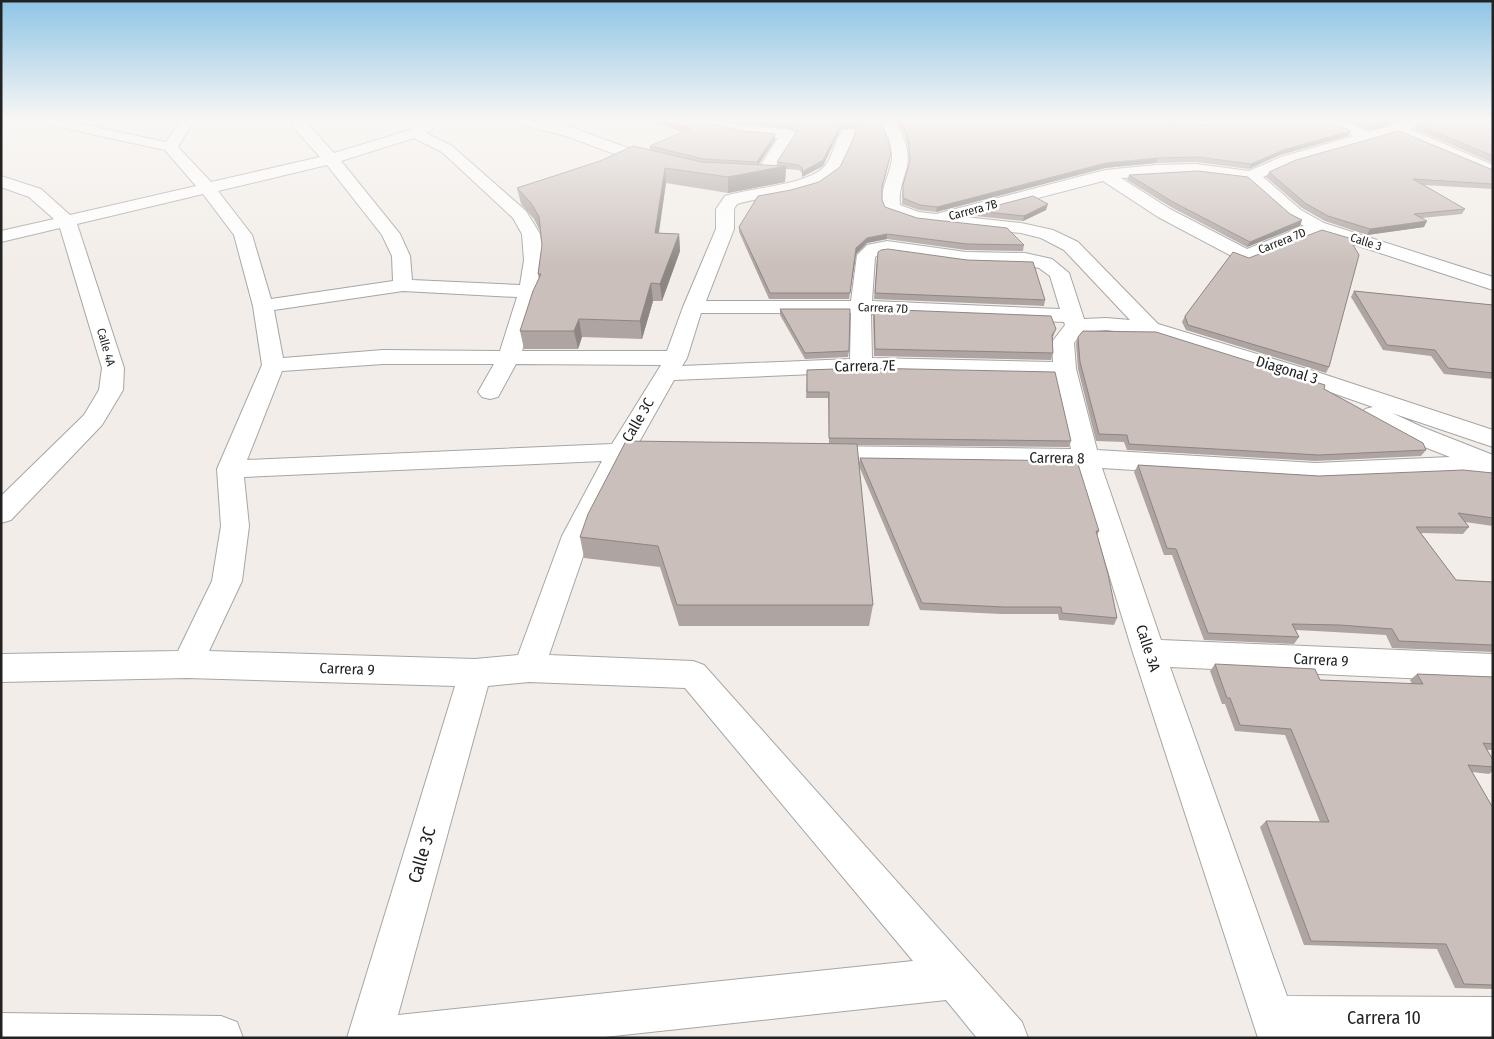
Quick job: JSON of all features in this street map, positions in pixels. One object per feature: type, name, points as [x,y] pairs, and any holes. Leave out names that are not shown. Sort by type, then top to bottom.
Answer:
[{"type":"street","points":[[187,664],[227,581],[235,526],[230,469],[274,365],[263,306],[243,235],[190,169]]},
{"type":"street","points":[[1,238],[286,169]]},
{"type":"street","points":[[339,169],[391,234],[402,256],[402,285]]},
{"type":"street","points":[[471,169],[506,200],[520,215],[531,234],[534,260],[529,292],[509,356],[490,392]]},
{"type":"street","points":[[763,174],[766,169]]},
{"type":"street","points":[[743,174],[824,176],[831,169]]},
{"type":"street","points":[[898,169],[889,199],[892,208],[916,218],[1021,228],[1048,234],[1071,246],[1150,329]]},
{"type":"street","name":"Carrera 7B","points":[[936,220],[1105,175],[1177,169]]},
{"type":"street","name":"Carrera 7B","points":[[1200,169],[1252,176]]},
{"type":"street","points":[[1252,176],[1263,169]]},
{"type":"street","name":"Carrera 7D","points":[[1105,175],[1164,214],[1246,256],[1318,227]]},
{"type":"street","name":"Calle 3C","points":[[529,668],[576,536],[620,452],[670,366],[724,229],[725,209],[731,200],[805,184],[824,176]]},
{"type":"street","name":"Calle 3","points":[[1252,176],[1295,214],[1318,227],[1493,284]]},
{"type":"street","points":[[1,181],[35,194],[67,222]]},
{"type":"street","points":[[506,200],[524,194]]},
{"type":"street","name":"Calle 4A","points":[[1,514],[93,420],[111,390],[113,368],[67,222]]},
{"type":"street","points":[[861,365],[861,307],[866,255],[874,249],[887,247],[966,258],[1025,259],[1045,263],[1059,273],[1074,321]]},
{"type":"street","points":[[263,306],[402,285],[529,292]]},
{"type":"street","name":"Carrera 7D","points":[[693,307],[861,307],[1074,321]]},
{"type":"street","name":"Diagonal 3","points":[[1074,321],[1150,329],[1312,378],[1493,439]]},
{"type":"street","name":"Calle 3A","points":[[1074,321],[1063,342],[1065,369],[1086,458],[1149,653],[1277,1028]]},
{"type":"street","name":"Carrera 7E","points":[[274,365],[383,357],[509,356],[670,366],[861,365],[1065,369]]},
{"type":"street","points":[[1312,378],[1359,406],[1404,428],[1491,464]]},
{"type":"street","points":[[230,469],[620,452],[680,452]]},
{"type":"street","name":"Carrera 8","points":[[799,454],[1086,458],[1315,472],[1491,464]]},
{"type":"street","name":"Carrera 9","points":[[1149,653],[1493,668]]},
{"type":"street","name":"Carrera 9","points":[[1,668],[187,664],[475,673],[529,668],[693,675],[955,978]]},
{"type":"street","name":"Calle 3C","points":[[369,1038],[475,673]]},
{"type":"street","points":[[386,1038],[955,978],[1006,1038]]},
{"type":"street","name":"Carrera 10","points":[[1277,1028],[1493,1019]]},
{"type":"street","points":[[1,1035],[221,1038]]},
{"type":"building","points":[[574,169],[665,169],[655,233],[679,234],[660,284],[651,283],[640,321],[579,319],[574,331],[520,331],[533,291],[541,274],[538,274],[542,245],[539,217],[531,203],[517,188]]},
{"type":"building","points":[[675,169],[768,169],[728,177]]},
{"type":"building","points":[[837,169],[887,169],[882,186],[882,200],[885,207],[917,218],[1007,228],[1024,245],[967,244],[887,234],[867,238],[856,248],[850,293],[770,293],[739,227],[758,196],[791,190],[819,182]]},
{"type":"building","points":[[908,169],[1081,169],[937,207],[920,205],[903,198],[903,185]]},
{"type":"building","points":[[1275,169],[1492,169],[1493,184],[1413,179],[1465,209],[1414,214],[1427,221],[1370,229],[1328,216],[1305,203],[1269,172]]},
{"type":"building","points":[[1198,171],[1248,177],[1290,214],[1302,220],[1250,242],[1173,202],[1129,175]]},
{"type":"building","points":[[1033,196],[1048,204],[1024,216],[976,211]]},
{"type":"building","points":[[1322,230],[1349,238],[1359,255],[1329,367],[1188,325],[1185,316],[1233,252],[1249,258]]},
{"type":"building","points":[[888,249],[967,260],[1033,262],[1045,300],[875,293],[878,252]]},
{"type":"building","points":[[1354,291],[1493,305],[1493,373],[1448,368],[1435,350],[1387,345]]},
{"type":"building","points":[[780,309],[850,309],[849,351],[805,353]]},
{"type":"building","points":[[874,309],[1051,316],[1056,329],[1052,335],[1053,353],[875,349]]},
{"type":"building","points":[[1083,331],[1156,332],[1325,385],[1324,389],[1423,443],[1426,450],[1319,455],[1129,444],[1127,435],[1099,434],[1080,362],[1078,337]]},
{"type":"building","points":[[862,368],[1055,372],[1071,441],[829,438],[829,392],[807,392],[807,370]]},
{"type":"building","points":[[626,441],[857,444],[873,605],[677,605],[658,546],[580,537],[588,514]]},
{"type":"building","points":[[860,458],[1077,461],[1099,531],[1096,531],[1108,574],[1117,618],[1062,613],[1061,607],[1004,607],[922,603]]},
{"type":"building","points":[[1138,465],[1319,476],[1463,470],[1493,473],[1493,518],[1458,513],[1469,527],[1416,527],[1456,580],[1493,582],[1493,645],[1399,641],[1392,629],[1340,625],[1292,624],[1299,637],[1208,633],[1176,549],[1167,548]]},
{"type":"building","points":[[1215,664],[1315,669],[1320,680],[1423,684],[1417,674],[1493,677],[1493,744],[1483,743],[1493,760],[1493,767],[1468,765],[1493,808],[1493,985],[1464,984],[1446,944],[1311,941],[1266,821],[1329,822],[1291,729],[1240,725],[1230,698],[1227,698]]}]
